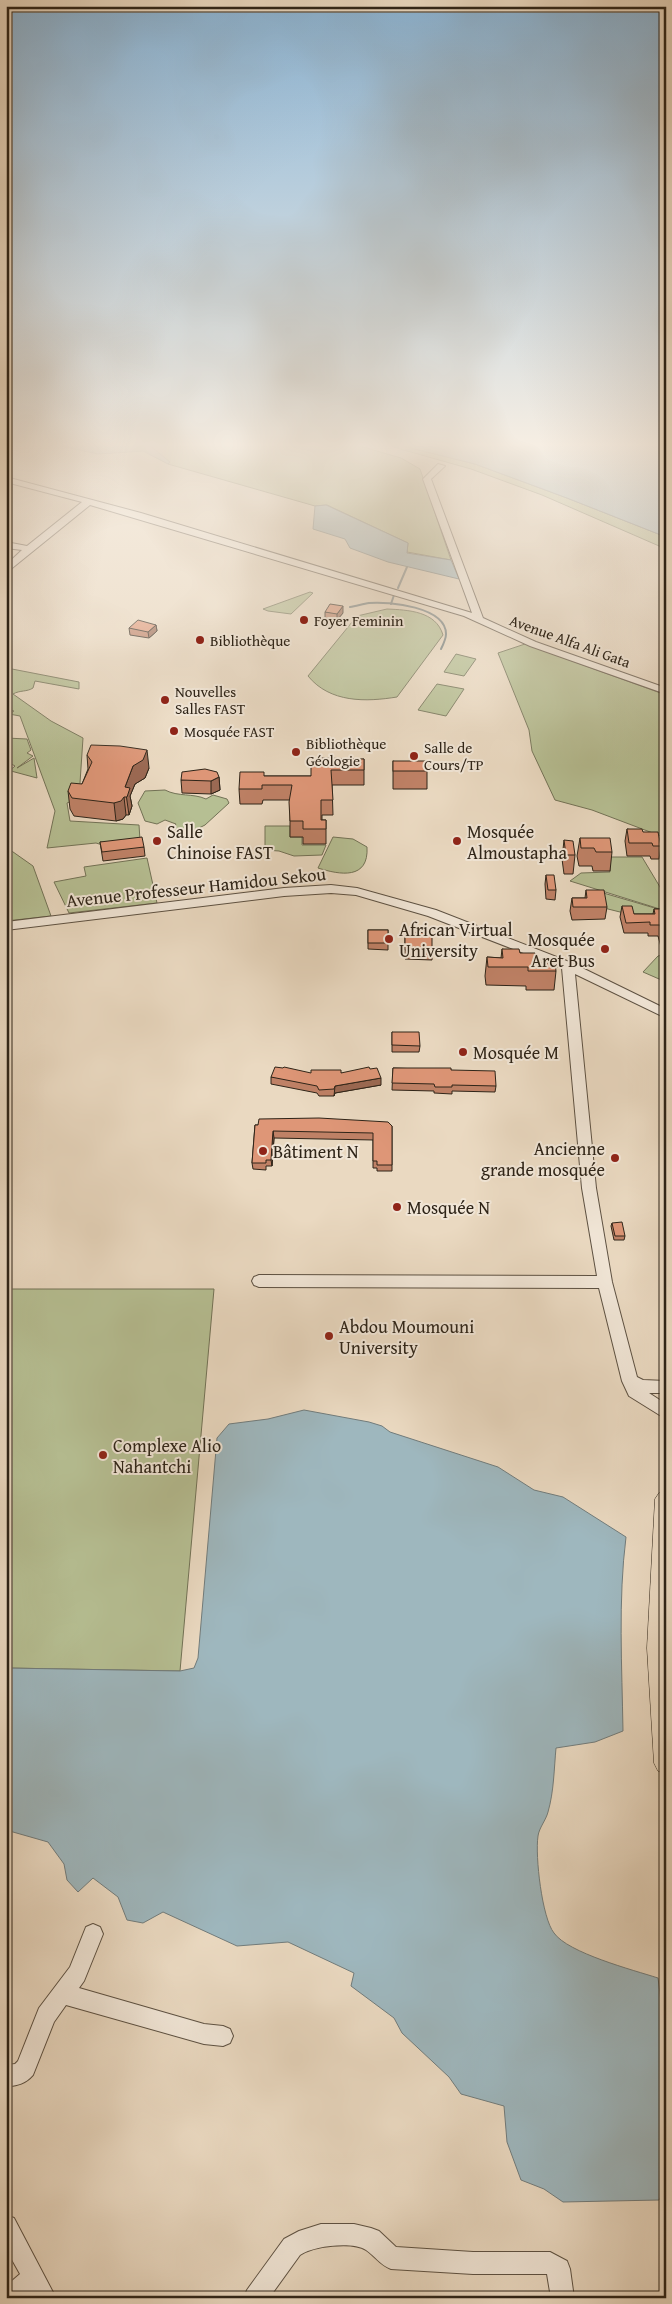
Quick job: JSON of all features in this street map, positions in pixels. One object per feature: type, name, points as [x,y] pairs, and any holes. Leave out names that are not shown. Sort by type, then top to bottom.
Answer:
[{"type":"main road","points":[[666,1499],[662,1530],[658,1648],[666,1763]]},
{"type":"street","points":[[6,570],[25,553]]},
{"type":"street","name":"Avenue Alfa Ali Gata","points":[[266,553],[467,614],[533,644],[666,691]]},
{"type":"street","points":[[454,553],[479,619]]},
{"type":"street","name":"Avenue Professeur Hamidou Sekou","points":[[6,926],[284,892],[331,890],[357,892],[394,901],[568,966],[666,1014]]},
{"type":"street","points":[[568,966],[589,1188],[605,1282],[630,1381],[635,1391],[666,1413]]},
{"type":"street","points":[[259,1281],[605,1282]]},
{"type":"street","points":[[630,1381],[642,1386],[666,1387]]},
{"type":"street","points":[[6,2076],[20,2074],[26,2068],[46,2016],[77,1974],[93,1934]]},
{"type":"street","points":[[62,1994],[204,2034],[223,2036]]},
{"type":"street","points":[[6,2226],[45,2298]]},
{"type":"street","points":[[255,2298],[292,2247],[299,2242],[324,2235],[354,2235],[370,2238],[388,2257],[415,2261],[550,2263],[559,2270],[563,2298]]},
{"type":"street","points":[[10,2298],[34,2277]]},
{"type":"green space","points":[[410,553],[448,553],[451,560]]},
{"type":"green space","points":[[310,592],[313,593],[291,614],[263,609]]},
{"type":"green space","points":[[387,609],[412,611],[428,616],[439,627],[443,635],[397,697],[361,700],[338,696],[317,685],[308,676],[357,616]]},
{"type":"green space","points":[[525,644],[666,695],[666,838],[592,810],[555,800],[532,751],[529,730],[498,653]]},
{"type":"green space","points":[[456,654],[476,659],[464,676],[444,672]]},
{"type":"green space","points":[[12,669],[79,682],[79,689],[35,681],[33,688],[13,694],[51,721],[83,738],[79,798],[67,803],[70,821],[139,825],[140,840],[109,847],[96,843],[47,848],[55,811],[20,716],[9,714],[14,711],[6,709],[6,672]]},
{"type":"green space","points":[[437,684],[464,689],[446,716],[418,710]]},
{"type":"green space","points":[[6,738],[27,739],[31,750],[27,753],[33,756],[17,768],[34,758],[37,778],[11,771],[8,772],[15,766],[6,761]]},
{"type":"green space","points":[[165,790],[175,794],[206,799],[213,795],[227,799],[229,803],[205,825],[187,834],[172,830],[176,824],[165,820],[157,824],[145,821],[138,803],[145,791]]},
{"type":"green space","points":[[265,826],[290,826],[290,837],[302,837],[302,845],[326,845],[322,855],[294,856],[279,851],[265,850]]},
{"type":"green space","points":[[333,837],[353,839],[367,847],[366,858],[358,870],[344,873],[318,868]]},
{"type":"green space","points":[[6,847],[33,866],[51,916],[6,921]]},
{"type":"green space","points":[[610,857],[642,857],[666,897],[663,910],[570,881],[581,873],[610,872]]},
{"type":"green space","points":[[147,858],[157,903],[69,913],[54,882],[86,876],[84,867]]},
{"type":"green space","points":[[600,892],[658,909],[648,919],[604,908]]},
{"type":"green space","points":[[666,954],[666,982],[643,972],[658,956]]},
{"type":"green space","name":"Complexe Alio Nahantchi","points":[[6,1289],[214,1289],[180,1671],[6,1668]]},
{"type":"water","points":[[362,553],[407,553],[451,560],[459,579],[388,562]]},
{"type":"water","points":[[304,1410],[369,1422],[382,1426],[390,1432],[498,1467],[534,1490],[563,1497],[626,1537],[621,1609],[623,1731],[595,1742],[556,1748],[552,1796],[547,1815],[539,1833],[537,1845],[540,1886],[546,1914],[554,1933],[561,1940],[586,1954],[658,1978],[666,2040],[666,2187],[659,2200],[563,2202],[544,2189],[521,2180],[507,2142],[504,2106],[461,2094],[449,2077],[402,2033],[394,2018],[351,1986],[354,1973],[288,1942],[237,1946],[163,1912],[143,1923],[127,1920],[118,1897],[93,1878],[78,1892],[67,1880],[64,1864],[48,1842],[6,1830],[6,1668],[180,1671],[194,1668],[198,1658],[217,1438],[229,1424],[268,1419]]},
{"type":"building","points":[[330,604],[343,606],[337,614],[325,612]]},
{"type":"building","points":[[138,620],[156,625],[148,632],[129,628]]},
{"type":"building","points":[[91,745],[120,746],[147,750],[143,760],[133,766],[125,787],[130,788],[127,797],[124,797],[121,801],[114,803],[72,798],[68,791],[71,783],[82,784],[92,762],[87,755]]},
{"type":"building","points":[[320,758],[364,759],[364,770],[331,770],[333,800],[321,800],[321,820],[326,820],[326,829],[303,829],[303,821],[290,821],[289,802],[292,785],[262,785],[262,789],[239,789],[240,772],[264,772],[264,776],[311,776],[311,766],[320,766]]},
{"type":"building","points":[[393,761],[427,761],[427,771],[393,771]]},
{"type":"building","points":[[205,769],[217,772],[219,777],[211,781],[181,780],[182,772]]},
{"type":"building","points":[[627,829],[658,832],[661,846],[653,846],[652,843],[629,843]]},
{"type":"building","points":[[142,837],[144,847],[102,852],[100,842]]},
{"type":"building","points":[[580,838],[610,838],[612,852],[596,852],[594,848],[581,848]]},
{"type":"building","points":[[564,840],[573,841],[575,855],[566,855]]},
{"type":"building","points":[[546,875],[554,875],[556,890],[548,890]]},
{"type":"building","points":[[586,890],[604,890],[607,907],[573,907],[572,898],[587,898]]},
{"type":"building","points":[[622,906],[632,906],[634,914],[655,914],[654,909],[666,909],[666,943],[660,925],[650,925],[650,922],[626,923]]},
{"type":"building","points":[[368,930],[388,930],[388,943],[368,943]]},
{"type":"building","points":[[405,932],[432,933],[432,950],[405,950]]},
{"type":"building","points":[[502,949],[519,949],[520,953],[535,953],[536,963],[555,963],[556,971],[528,971],[528,967],[488,967],[487,957],[503,958]]},
{"type":"building","points":[[392,1032],[419,1032],[420,1046],[392,1045]]},
{"type":"building","points":[[275,1067],[311,1073],[311,1070],[341,1070],[341,1073],[369,1067],[370,1069],[377,1068],[381,1078],[335,1086],[334,1089],[319,1090],[317,1086],[271,1077]]},
{"type":"building","points":[[393,1068],[451,1068],[451,1070],[495,1071],[496,1086],[452,1085],[452,1087],[435,1087],[434,1084],[392,1083]]},
{"type":"building","name":"Bâtiment N","points":[[319,1118],[388,1122],[392,1126],[392,1165],[377,1165],[377,1161],[373,1161],[373,1133],[273,1131],[271,1160],[266,1160],[266,1163],[252,1163],[255,1125],[258,1125],[259,1119]]},
{"type":"building","points":[[622,1222],[625,1236],[615,1236],[612,1223]]},
{"type":"waterway","points":[[398,588],[407,567]]},
{"type":"waterway","points":[[391,603],[394,595]]},
{"type":"waterway","points":[[350,607],[369,603],[391,603]]},
{"type":"waterway","points":[[391,603],[415,608],[437,617],[444,625],[446,634],[441,649]]},
{"type":"place","name":"Foyer Feminin","points":[[304,620]]},
{"type":"place","name":"Bibliothèque","points":[[200,640]]},
{"type":"place","name":"Nouvelles Salles FAST","points":[[165,700]]},
{"type":"place","name":"Mosquée FAST","points":[[174,731]]},
{"type":"place","name":"Bibliothèque Géologie","points":[[296,752]]},
{"type":"place","name":"Salle de Cours/TP","points":[[414,756]]},
{"type":"place","name":"Salle Chinoise FAST","points":[[157,841]]},
{"type":"place","name":"Mosquée Almoustapha","points":[[457,841]]},
{"type":"place","name":"African Virtual University","points":[[389,939]]},
{"type":"place","name":"Mosquée Aret Bus","points":[[605,949]]},
{"type":"place","name":"Mosquée M","points":[[463,1052]]},
{"type":"place","name":"Bâtiment N","points":[[263,1151]]},
{"type":"place","name":"Ancienne grande mosquée","points":[[615,1158]]},
{"type":"place","name":"Mosquée N","points":[[397,1207]]},
{"type":"place","name":"Abdou Moumouni University","points":[[329,1336]]},
{"type":"place","name":"Complexe Alio Nahantchi","points":[[103,1455]]}]
